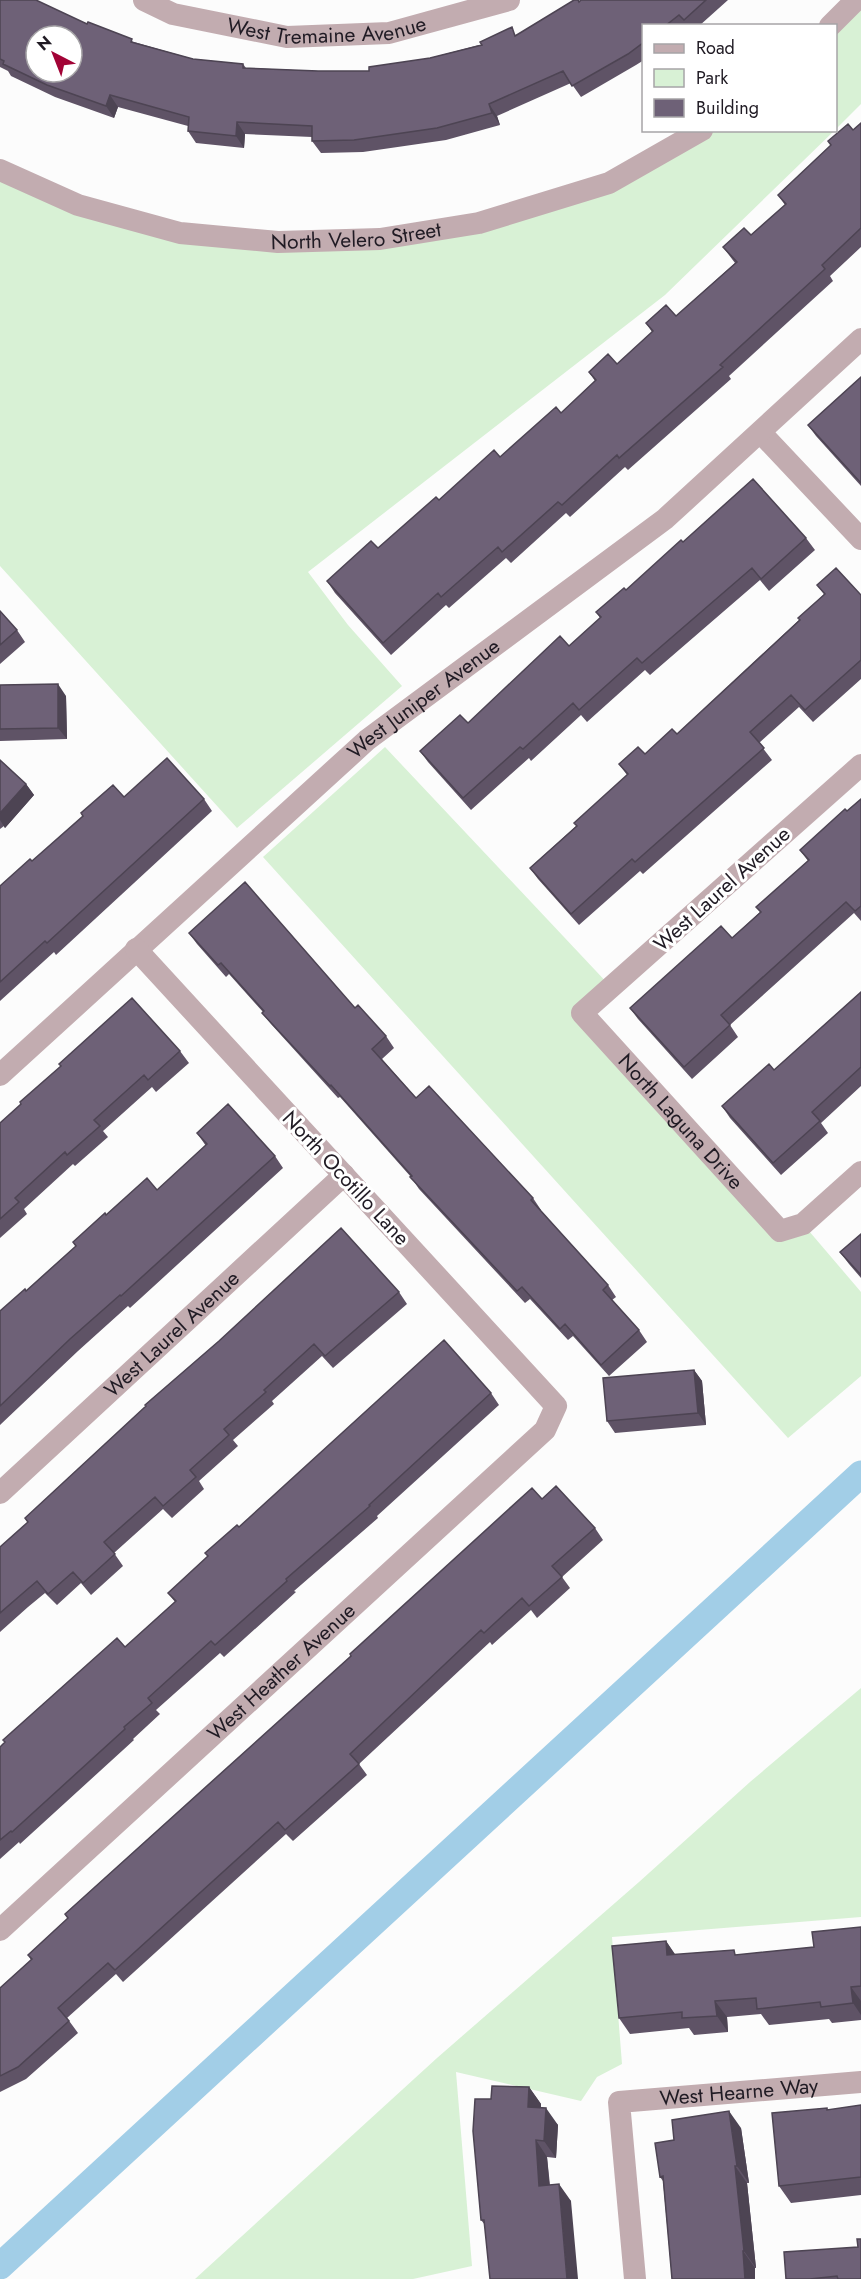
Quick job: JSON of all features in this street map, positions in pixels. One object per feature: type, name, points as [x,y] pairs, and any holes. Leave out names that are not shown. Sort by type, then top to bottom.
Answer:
[{"type":"street","name":"West Tremaine Avenue","points":[[144,0],[173,14],[287,37],[389,33],[509,0]]},
{"type":"street","points":[[832,24],[856,0]]},
{"type":"street","name":"North Velero Street","points":[[0,170],[78,205],[180,233],[278,242],[380,239],[479,223],[609,183],[698,132]]},
{"type":"street","name":"West Juniper Avenue","points":[[0,1075],[367,740],[664,519],[861,339]]},
{"type":"street","points":[[761,432],[861,539]]},
{"type":"street","name":"West Laurel Avenue","points":[[582,1013],[861,765]]},
{"type":"street","name":"North Ocotillo Lane","points":[[136,949],[556,1407]]},
{"type":"street","name":"North Laguna Drive","points":[[582,1013],[780,1231],[803,1224],[861,1172]]},
{"type":"street","name":"West Laurel Avenue","points":[[0,1493],[344,1175]]},
{"type":"street","name":"West Heather Avenue","points":[[0,1930],[545,1430],[556,1407]]},
{"type":"street","name":"West Hearne Way","points":[[635,2279],[619,2102],[861,2082]]},
{"type":"green space","points":[[861,0],[861,104],[837,128],[837,25]]},
{"type":"green space","points":[[700,132],[833,132],[665,295],[308,572],[348,625],[402,686],[237,828],[0,566],[0,170],[180,233],[380,239],[602,185]]},
{"type":"green space","points":[[385,747],[611,987],[583,1013],[780,1231],[803,1224],[861,1292],[861,1376],[788,1438],[263,857]]},
{"type":"green space","points":[[861,1688],[861,1917],[612,1937],[622,2064],[597,2077],[581,2101],[456,2072],[472,2266],[413,2279],[195,2279],[437,2058],[750,1782]]},
{"type":"building","points":[[0,0],[36,0],[87,24],[88,22],[132,39],[131,42],[193,59],[243,64],[243,68],[369,71],[369,67],[430,58],[482,45],[480,42],[512,27],[515,36],[574,0],[579,2],[581,0],[706,0],[684,20],[679,15],[668,24],[642,24],[642,44],[572,86],[563,71],[489,104],[492,113],[437,128],[354,140],[312,141],[312,126],[237,122],[236,136],[188,131],[189,117],[110,95],[106,106],[45,84],[84,84],[84,24],[24,24],[24,74],[3,64],[4,61],[0,59]]},
{"type":"building","points":[[861,123],[861,228],[822,265],[825,269],[720,365],[723,367],[619,458],[617,455],[562,505],[558,502],[502,552],[498,547],[441,597],[438,593],[383,643],[327,581],[371,541],[378,548],[436,497],[439,500],[494,450],[500,457],[556,407],[561,413],[596,380],[589,372],[608,354],[617,364],[653,331],[646,323],[666,305],[676,316],[737,262],[723,247],[744,228],[751,235],[786,204],[778,195],[831,145],[828,141],[848,124],[853,130]]},
{"type":"building","points":[[861,377],[861,483],[808,425]]},
{"type":"building","points":[[753,479],[806,538],[761,579],[752,568],[642,663],[637,658],[579,710],[573,703],[523,749],[520,747],[463,798],[420,751],[460,715],[468,723],[560,636],[569,646],[601,617],[596,612],[624,588],[626,590],[681,540],[683,542]]},
{"type":"building","points":[[836,568],[861,595],[861,660],[805,710],[791,695],[750,732],[764,748],[635,862],[632,859],[571,914],[530,868],[577,826],[574,823],[628,774],[619,764],[638,747],[645,754],[672,729],[677,734],[825,594],[817,585]]},
{"type":"building","points":[[0,611],[17,630],[0,645]]},
{"type":"building","points":[[58,684],[58,728],[0,729],[0,685]]},
{"type":"building","points":[[167,758],[204,799],[47,943],[45,941],[0,982],[0,886],[83,816],[81,813],[113,785],[124,797]]},
{"type":"building","points":[[0,760],[26,784],[0,813]]},
{"type":"building","points":[[861,799],[861,906],[855,911],[846,902],[721,1015],[730,1025],[684,1067],[630,1008],[721,926],[732,938],[761,912],[756,907],[809,860],[800,850],[845,809],[847,811]]},
{"type":"building","points":[[245,882],[355,1008],[358,1005],[386,1036],[372,1049],[416,1098],[429,1086],[533,1198],[531,1200],[608,1285],[603,1290],[639,1330],[601,1365],[565,1324],[560,1329],[522,1287],[517,1291],[410,1177],[412,1176],[331,1085],[262,1013],[264,1011],[221,963],[218,965],[189,933]]},
{"type":"building","points":[[861,992],[861,1067],[812,1112],[820,1121],[773,1163],[722,1106],[769,1064],[774,1070]]},
{"type":"building","points":[[132,998],[180,1051],[148,1080],[144,1075],[94,1120],[100,1126],[67,1155],[65,1152],[15,1198],[19,1202],[0,1219],[0,1123],[61,1066],[59,1064]]},
{"type":"building","points":[[228,1104],[275,1156],[121,1296],[70,1339],[0,1406],[0,1311],[76,1246],[73,1242],[147,1178],[157,1190],[207,1144],[197,1133]]},
{"type":"building","points":[[341,1228],[399,1292],[325,1356],[314,1344],[264,1390],[266,1392],[224,1429],[229,1435],[190,1470],[196,1477],[163,1506],[155,1497],[104,1542],[115,1554],[83,1583],[73,1572],[48,1594],[37,1581],[0,1613],[0,1547],[28,1522],[25,1518],[145,1405],[219,1341]]},
{"type":"building","points":[[861,1234],[861,1275],[840,1252]]},
{"type":"building","points":[[444,1340],[491,1393],[370,1506],[286,1579],[287,1581],[215,1645],[211,1641],[148,1698],[152,1703],[124,1727],[125,1729],[12,1832],[0,1840],[0,1747],[5,1742],[3,1740],[117,1638],[125,1647],[176,1601],[168,1593],[208,1556],[205,1553],[237,1525],[239,1527]]},
{"type":"building","points":[[694,1370],[698,1413],[607,1421],[603,1378]]},
{"type":"building","points":[[556,1486],[595,1528],[552,1566],[562,1577],[529,1606],[522,1598],[484,1633],[481,1630],[350,1754],[359,1764],[285,1830],[278,1822],[115,1970],[108,1963],[58,2008],[69,2021],[18,2067],[0,2076],[0,1988],[32,1959],[28,1955],[68,1918],[65,1914],[351,1656],[350,1654],[532,1488],[542,1499]]},
{"type":"building","points":[[861,1927],[861,1986],[851,1987],[853,2003],[821,2007],[820,2002],[757,2009],[756,1998],[715,2001],[717,2016],[682,2018],[682,2012],[619,2018],[612,1946],[666,1941],[667,1955],[734,1950],[735,1955],[814,1947],[812,1932]]},
{"type":"building","points":[[492,2086],[529,2087],[528,2107],[546,2108],[544,2141],[536,2140],[539,2186],[559,2184],[567,2279],[490,2279],[484,2220],[481,2220],[473,2131],[475,2099],[491,2099]]},
{"type":"building","points":[[861,2105],[861,2177],[779,2186],[772,2113],[827,2108],[827,2110]]},
{"type":"building","points":[[729,2111],[737,2166],[735,2166],[745,2279],[672,2279],[663,2176],[660,2177],[655,2143],[674,2140],[672,2120]]},
{"type":"building","points":[[857,2239],[861,2239],[861,2279],[838,2279],[837,2276],[786,2279],[784,2252],[858,2247]]},
{"type":"waterway","points":[[0,2266],[861,1474]]}]
